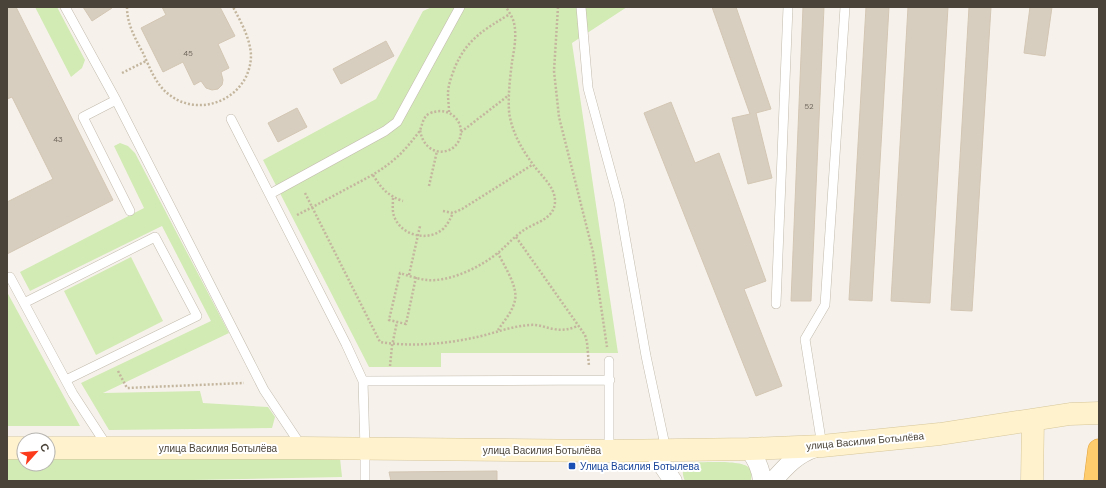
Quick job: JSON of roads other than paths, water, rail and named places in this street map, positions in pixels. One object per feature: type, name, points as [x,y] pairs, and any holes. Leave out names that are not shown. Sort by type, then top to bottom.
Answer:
[{"type":"highway","points":[[1095,481],[1099,450]]},
{"type":"street","name":"улица Василия Ботылёва","points":[[56,448],[303,448],[609,451],[749,449],[822,446],[940,434],[1070,414],[1099,413]]},
{"type":"street","points":[[1032,481],[1034,420]]},
{"type":"street","points":[[773,481],[783,469],[796,458],[806,451],[822,446]]},
{"type":"street","points":[[749,449],[758,462],[762,481]]},
{"type":"street","points":[[659,450],[673,481]]},
{"type":"lane","points":[[65,7],[116,100],[260,382],[303,448]]},
{"type":"lane","points":[[270,194],[386,131],[397,122],[460,7]]},
{"type":"lane","points":[[581,7],[588,88],[619,202],[646,356],[659,450]]},
{"type":"lane","points":[[776,304],[788,7]]},
{"type":"lane","points":[[822,446],[805,339],[825,305],[845,7]]},
{"type":"lane","points":[[116,100],[83,117],[130,211]]},
{"type":"lane","points":[[231,118],[346,344],[363,381],[366,449],[365,481]]},
{"type":"lane","points":[[24,303],[155,237],[197,316],[66,380]]},
{"type":"lane","points":[[10,277],[66,380],[108,448]]},
{"type":"lane","points":[[609,362],[609,451]]},
{"type":"lane","points":[[363,381],[610,380]]},
{"type":"place","name":"Улица Василия Ботылева","points":[[572,466]]}]
